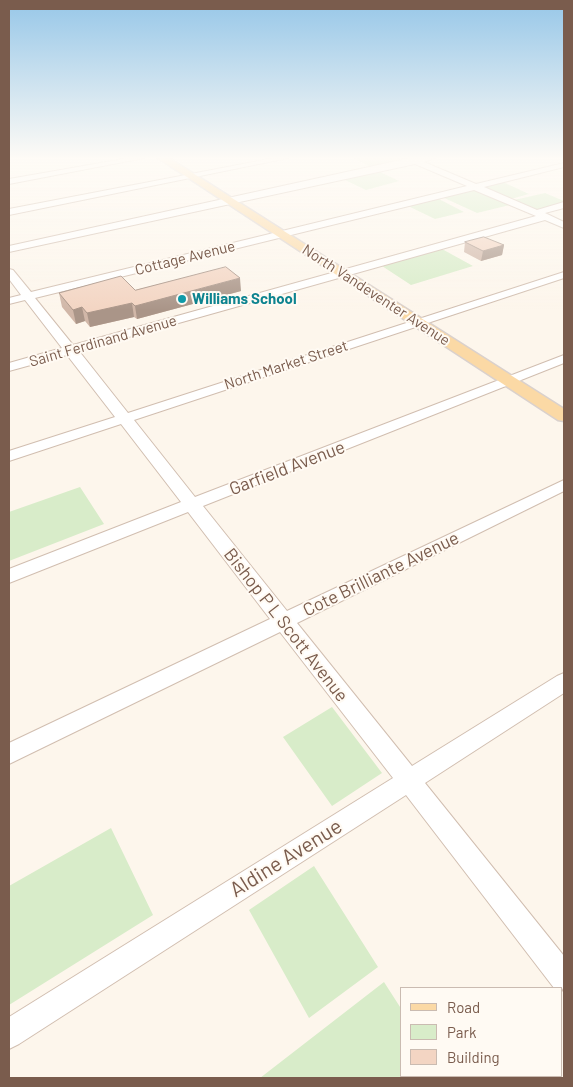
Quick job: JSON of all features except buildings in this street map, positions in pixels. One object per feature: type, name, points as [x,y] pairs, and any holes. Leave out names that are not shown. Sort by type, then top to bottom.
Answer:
[{"type":"main road","name":"North Vandeventer Avenue","points":[[242,209],[564,416]]},
{"type":"street","points":[[9,212],[26,209]]},
{"type":"street","points":[[9,250],[195,209]]},
{"type":"street","name":"Cottage Avenue","points":[[9,301],[386,209]]},
{"type":"street","points":[[526,209],[564,225]]},
{"type":"street","name":"Saint Ferdinand Avenue","points":[[9,367],[343,274],[557,209]]},
{"type":"street","name":"Bishop P L Scott Avenue","points":[[9,272],[564,978]]},
{"type":"street","name":"North Market Street","points":[[9,456],[564,275]]},
{"type":"street","name":"Garfield Avenue","points":[[9,576],[564,359]]},
{"type":"street","name":"Cote Brilliante Avenue","points":[[9,754],[564,485]]},
{"type":"street","name":"Aldine Avenue","points":[[9,1034],[564,682]]},
{"type":"green space","points":[[414,209],[458,209],[464,212],[435,219]]},
{"type":"green space","points":[[468,209],[495,209],[477,213]]},
{"type":"green space","points":[[442,249],[473,266],[411,285],[382,266]]},
{"type":"green space","points":[[80,487],[104,524],[9,561],[9,512]]},
{"type":"green space","points":[[332,707],[382,773],[332,806],[283,737]]},
{"type":"green space","points":[[111,828],[153,915],[9,1005],[9,886]]},
{"type":"green space","points":[[314,866],[378,967],[309,1018],[249,910]]},
{"type":"green space","points":[[384,982],[400,1007],[400,1077],[443,1078],[260,1078]]},
{"type":"place","name":"Williams School","points":[[182,299]]}]
